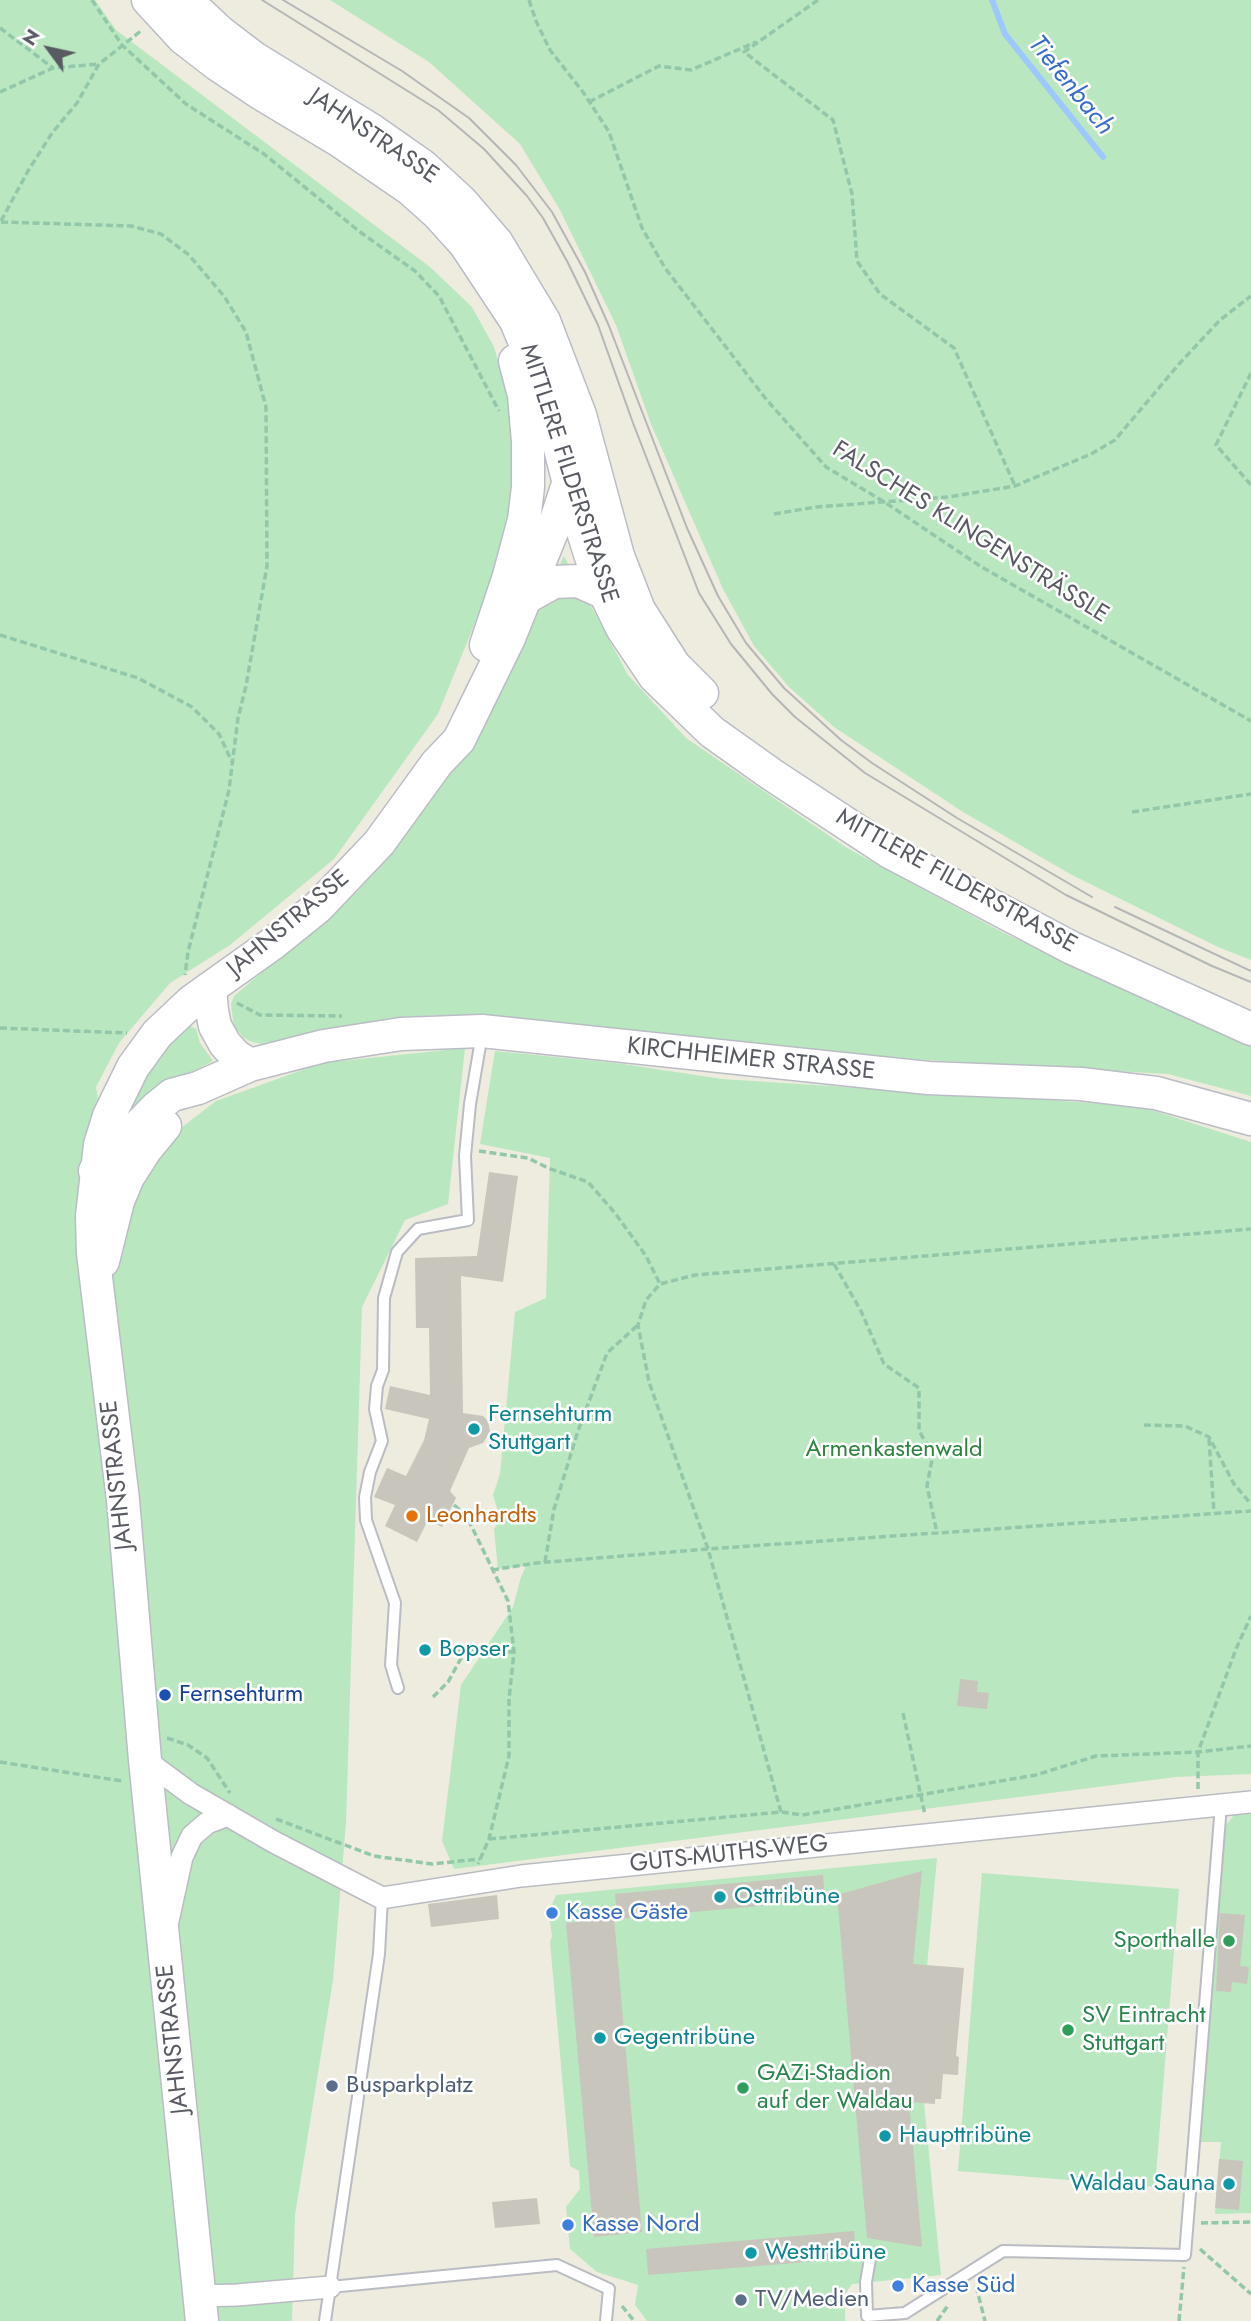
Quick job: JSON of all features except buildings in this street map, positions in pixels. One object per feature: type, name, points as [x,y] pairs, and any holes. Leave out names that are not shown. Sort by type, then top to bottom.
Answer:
[{"type":"main road","name":"JAHNSTRASSE","points":[[165,5],[183,38],[239,80],[340,141],[424,200],[465,244],[516,321],[512,352],[524,395],[528,442],[528,487],[524,520],[493,626],[469,687],[449,727],[437,763]]},
{"type":"main road","name":"JAHNSTRASSE","points":[[165,5],[220,32],[254,58],[363,125],[423,166],[468,208],[506,256],[538,310],[580,415],[569,481],[527,597],[459,740],[437,763],[395,822],[352,873],[318,907],[202,995],[157,1034],[134,1066],[109,1116],[100,1145],[92,1216],[97,1280],[123,1500],[146,1773],[200,2309]]},
{"type":"main road","name":"MITTLERE FILDERSTRASSE","points":[[516,321],[547,399],[589,550],[605,593],[622,628],[655,677],[712,732],[888,851],[1072,948],[1251,1029]]},
{"type":"main road","name":"MITTLERE FILDERSTRASSE","points":[[580,415],[618,555],[639,610],[674,665],[726,716],[835,794],[991,885],[1178,977],[1251,1006]]},
{"type":"main road","points":[[527,597],[554,582],[578,581],[605,593]]},
{"type":"main road","points":[[202,995],[212,1011],[215,1026],[225,1044],[236,1056],[250,1065]]},
{"type":"main road","name":"KIRCHHEIMER STRASSE","points":[[95,1171],[172,1095],[198,1088],[250,1065],[324,1046],[401,1034],[482,1031],[928,1078],[1093,1086],[1156,1093],[1251,1119]]},
{"type":"main road","name":"KIRCHHEIMER STRASSE","points":[[97,1280],[108,1248],[118,1201],[128,1177],[146,1149],[183,1109],[198,1088]]},
{"type":"street","points":[[146,1773],[191,1794],[231,1806],[274,1842],[382,1898]]},
{"type":"street","name":"GUTS-MUTHS-WEG","points":[[382,1898],[521,1876],[1251,1802]]},
{"type":"street","points":[[164,1937],[182,1857],[192,1836],[231,1806]]},
{"type":"street","points":[[200,2309],[230,2296],[330,2287]]},
{"type":"lane","points":[[398,1688],[391,1665],[395,1603],[366,1520],[368,1485],[382,1441],[375,1409],[377,1386],[383,1370],[384,1298],[397,1252],[418,1228],[468,1220],[466,1150],[470,1104],[482,1031]]},
{"type":"lane","points":[[870,2259],[866,2282],[867,2316],[905,2313],[1003,2251],[1185,2255],[1221,1805]]},
{"type":"lane","points":[[325,2321],[379,1954],[382,1898]]},
{"type":"lane","points":[[330,2287],[557,2265],[609,2289],[606,2321]]},
{"type":"path","name":"FALSCHES KLINGENSTRÄSSLE","points":[[529,0],[550,50],[609,132],[642,228],[665,268],[766,399],[825,467],[886,503],[980,566],[1251,721]]},
{"type":"path","points":[[818,0],[797,13],[768,38],[744,52],[833,120],[852,194],[857,261],[880,294],[954,348],[1015,486]]},
{"type":"path","points":[[165,5],[99,64],[76,103],[52,133],[28,171],[0,222],[131,226],[161,234],[189,255],[224,296],[246,332],[266,407],[267,566],[238,718],[229,790],[188,952],[185,974],[202,995],[260,1015],[353,1016]]},
{"type":"path","points":[[0,28],[53,68]]},
{"type":"path","points":[[589,102],[659,66],[691,70],[768,38]]},
{"type":"path","points":[[0,92],[53,68],[99,64]]},
{"type":"path","points":[[774,514],[816,507],[948,497],[1015,486],[1091,454],[1115,440],[1220,320],[1251,298]]},
{"type":"path","points":[[1251,373],[1216,444],[1251,485]]},
{"type":"path","points":[[0,635],[138,678],[192,707],[219,734],[233,764]]},
{"type":"path","points":[[1132,812],[1251,794]]},
{"type":"path","points":[[0,1028],[157,1034]]},
{"type":"path","points":[[466,1150],[528,1158],[588,1182],[646,1256],[660,1284]]},
{"type":"path","points":[[781,1812],[708,1549],[649,1382],[638,1325],[646,1300],[660,1284],[695,1275],[1251,1228]]},
{"type":"path","points":[[834,1264],[861,1311],[884,1364],[919,1388],[919,1431],[933,1454],[927,1486],[937,1532]]},
{"type":"path","points":[[545,1563],[554,1509],[578,1431],[607,1353],[638,1325]]},
{"type":"path","points":[[1144,1425],[1185,1426],[1209,1437],[1234,1484],[1251,1504]]},
{"type":"path","points":[[1209,1437],[1214,1513]]},
{"type":"path","points":[[275,1818],[374,1856],[432,1864],[480,1859],[489,1839],[509,1756],[509,1699],[514,1652],[508,1601],[466,1515],[454,1505]]},
{"type":"path","points":[[492,1570],[708,1549],[1251,1511]]},
{"type":"path","points":[[1199,1808],[1196,1764],[1198,1752],[1251,1616]]},
{"type":"path","points":[[456,1650],[514,1652]]},
{"type":"path","points":[[433,1697],[448,1682],[465,1651]]},
{"type":"path","points":[[904,1713],[928,1834]]},
{"type":"path","points":[[142,1728],[188,1745],[207,1758],[231,1806]]},
{"type":"path","points":[[489,1839],[781,1812],[802,1815],[1037,1775],[1096,1756],[1198,1752],[1251,1746]]},
{"type":"path","points":[[0,1762],[146,1773]]},
{"type":"path","points":[[1188,2225],[1251,2222]]},
{"type":"path","points":[[1186,2237],[1251,2294]]},
{"type":"path","points":[[1179,2321],[1185,2255]]},
{"type":"path","points":[[972,2270],[985,2321]]},
{"type":"green space","points":[[0,0],[95,0],[116,30],[430,267],[472,307],[494,347],[508,393],[519,514],[438,714],[334,859],[230,945],[170,983],[119,1043],[96,1087],[108,1164],[163,1142],[216,1101],[322,1063],[465,1048],[448,1204],[405,1220],[362,1307],[346,1822],[333,1980],[295,2215],[292,2321],[0,2321]]},
{"type":"green space","points":[[330,0],[1251,0],[1251,960],[1218,947],[1072,875],[963,812],[834,727],[789,687],[754,646],[723,589],[651,424],[616,325],[560,210],[520,144],[429,62]]},
{"type":"green space","points":[[564,556],[628,675],[686,738],[847,848],[1002,932],[1139,997],[1251,1045],[1251,1096],[1168,1074],[875,1057],[578,1025],[465,1016],[433,1015],[262,1044],[244,1038],[234,1027],[231,1004],[234,996],[358,891],[419,816],[474,740]]},
{"type":"green space","points":[[188,1025],[196,1029],[200,1043],[213,1061],[187,1075],[145,1107],[125,1116],[158,1058]]},
{"type":"green space","name":"Armenkastenwald","points":[[495,1051],[616,1063],[722,1079],[1139,1106],[1251,1142],[1251,1774],[1176,1777],[454,1869],[442,1841],[461,1685],[513,1607],[526,1566],[498,1569],[494,1529],[500,1519],[493,1495],[500,1474],[515,1312],[546,1298],[550,1158],[480,1144]]},
{"type":"green space","points":[[1251,1814],[1251,2213],[1215,2214],[1221,2142],[1200,2142],[1226,1825],[1234,1815]]},
{"type":"green space","name":"GAZi-Stadion auf der Waldau","points":[[937,1858],[919,2053],[941,2275],[852,2284],[845,2294],[845,2321],[647,2321],[635,2305],[638,2285],[597,2272],[570,2249],[566,2207],[580,2189],[579,2171],[570,2166],[550,1942],[552,1936],[547,1916],[556,1895]]},
{"type":"green space","name":"SV Eintracht Stuttgart","points":[[982,1873],[1179,1889],[1155,2187],[958,2171]]},
{"type":"waterway","name":"Tiefenbach","points":[[992,0],[1005,34],[1103,157]]},
{"type":"tram line","points":[[262,0],[438,110],[484,149],[527,196],[567,261],[598,325],[699,593],[731,644],[772,694],[795,717],[865,773],[1066,895],[1212,966],[1251,982]]},
{"type":"tram line","points":[[283,0],[402,71],[469,118],[516,165],[552,212],[585,272],[609,326],[687,528],[718,596],[746,643],[784,688],[841,740],[872,763],[957,818],[1092,897]]},
{"type":"tram line","points":[[1115,907],[1251,971]]},
{"type":"place","name":"Fernsehturm Stuttgart","points":[[474,1429]]},
{"type":"place","name":"Leonhardts","points":[[412,1516]]},
{"type":"place","name":"Bopser","points":[[425,1650]]},
{"type":"place","name":"Fernsehturm","points":[[165,1695]]},
{"type":"place","name":"Osttribüne","points":[[720,1897]]},
{"type":"place","name":"Kasse Gäste","points":[[552,1913]]},
{"type":"place","name":"Sporthalle","points":[[1229,1941]]},
{"type":"place","name":"SV Eintracht Stuttgart","points":[[1068,2030]]},
{"type":"place","name":"Gegentribüne","points":[[600,2038]]},
{"type":"place","name":"Busparkplatz","points":[[332,2086]]},
{"type":"place","name":"GAZi-Stadion auf der Waldau","points":[[743,2088]]},
{"type":"place","name":"Haupttribüne","points":[[885,2136]]},
{"type":"place","name":"Waldau Sauna","points":[[1229,2184]]},
{"type":"place","name":"Kasse Nord","points":[[568,2225]]},
{"type":"place","name":"Westtribüne","points":[[751,2253]]},
{"type":"place","name":"Kasse Süd","points":[[898,2286]]},
{"type":"place","name":"TV/Medien","points":[[741,2300]]}]
